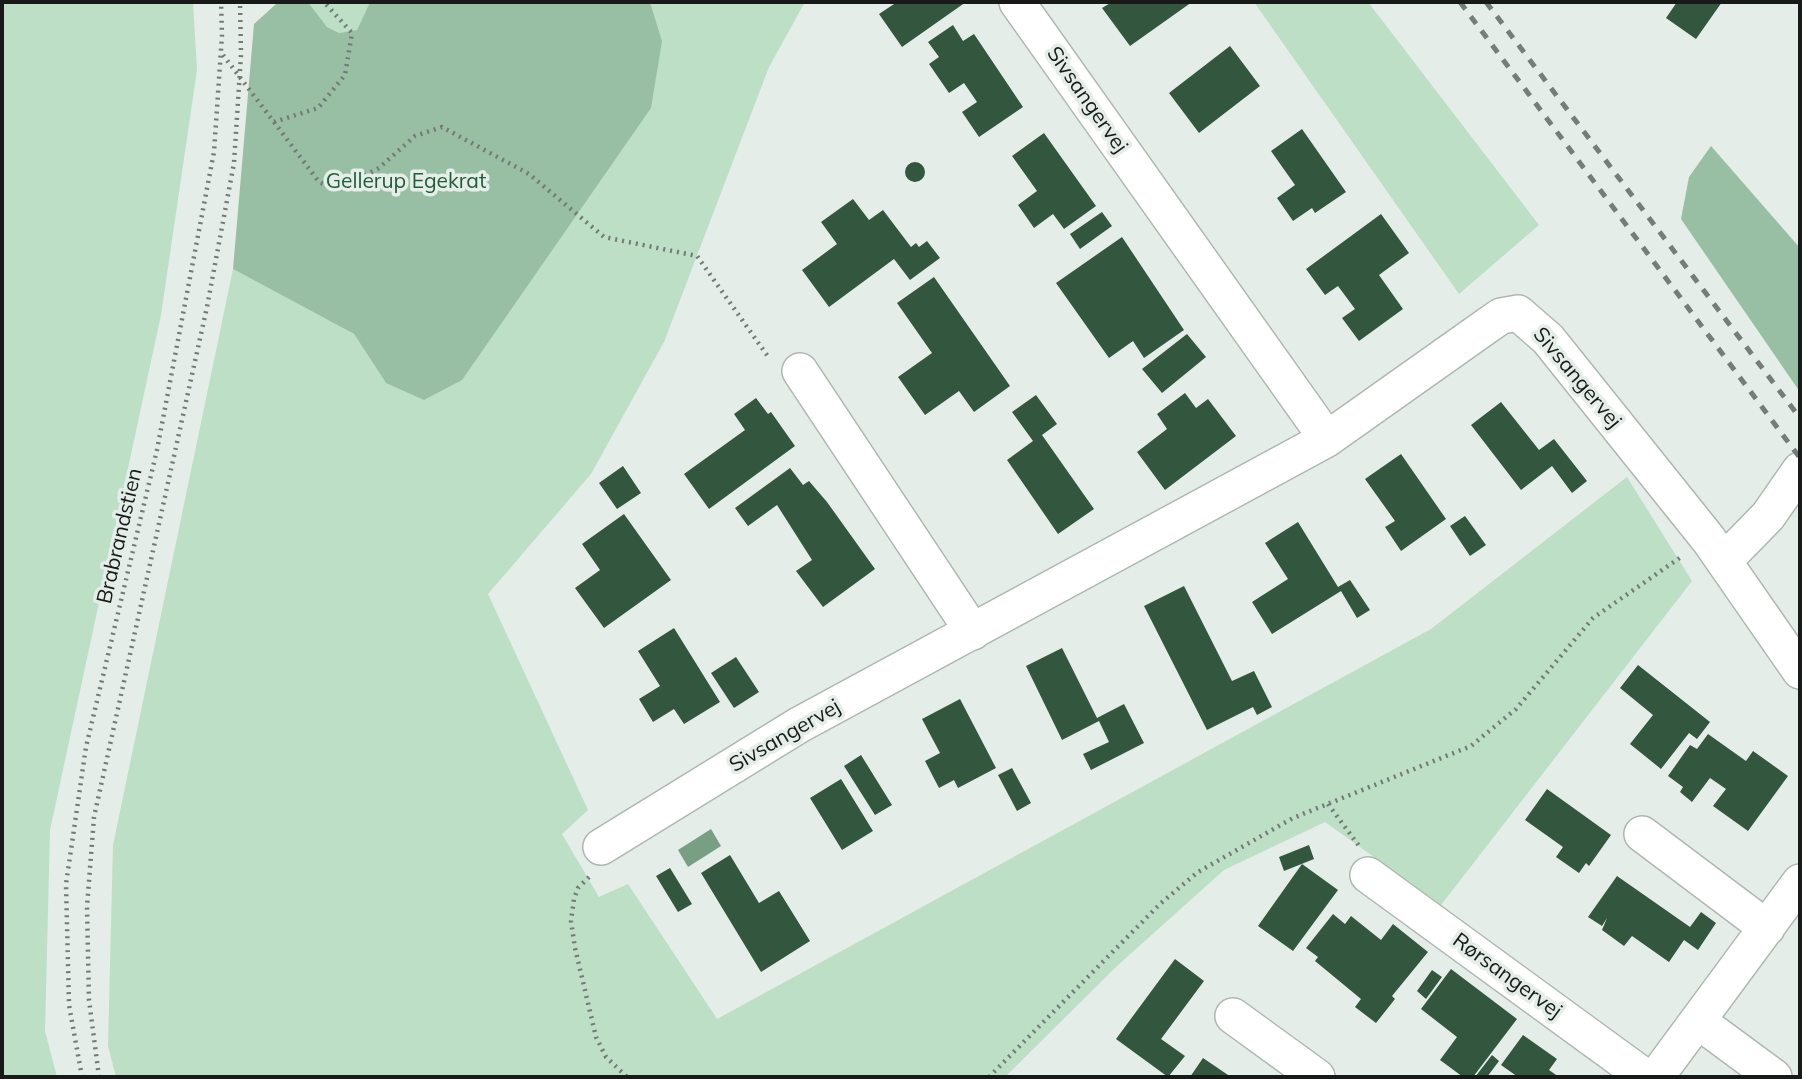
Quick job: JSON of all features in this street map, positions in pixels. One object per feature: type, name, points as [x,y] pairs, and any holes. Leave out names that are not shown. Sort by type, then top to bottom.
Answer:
[{"type":"street","name":"Sivsangervej","points":[[1017,2],[1327,439]]},
{"type":"street","name":"Sivsangervej","points":[[601,847],[799,725],[1327,439],[1501,316],[1518,313],[1548,339],[1716,551]]},
{"type":"street","points":[[800,370],[973,632]]},
{"type":"street","points":[[1800,470],[1768,516],[1716,551],[1800,671]]},
{"type":"street","points":[[1642,834],[1767,928]]},
{"type":"street","name":"Rørsangervej","points":[[1368,875],[1645,1077]]},
{"type":"street","points":[[1656,1077],[1800,883]]},
{"type":"street","points":[[1233,1016],[1317,1077]]},
{"type":"street","points":[[1698,1021],[1774,1077]]},
{"type":"path","name":"Brabrandstien","points":[[82,1077],[69,1005],[66,884],[86,747],[157,450],[215,152],[222,53],[221,2]]},
{"type":"path","points":[[99,1077],[89,1000],[87,907],[94,817],[209,294],[234,163],[240,78],[240,2]]},
{"type":"path","points":[[274,122],[318,108],[345,75],[352,33],[324,2]]},
{"type":"path","points":[[222,53],[319,182],[337,190],[379,168],[415,136],[442,127],[529,174],[604,237],[697,256],[780,374],[800,370]]},
{"type":"path","points":[[989,1077],[1160,904],[1198,872],[1250,841],[1328,804],[1471,746],[1516,709],[1593,618],[1649,576],[1716,551]]},
{"type":"path","points":[[1328,804],[1357,842],[1368,875]]},
{"type":"path","points":[[601,847],[592,874],[578,888],[571,921],[584,995],[596,1037],[606,1057],[627,1077]]},
{"type":"shaded area","points":[[2,2],[193,2],[197,70],[161,315],[50,830],[45,1031],[57,1077],[2,1077]]},
{"type":"shaded area","points":[[308,2],[370,2],[357,30],[339,33],[327,27]]},
{"type":"shaded area","points":[[650,2],[805,2],[769,67],[664,342],[591,474],[488,594],[588,810],[562,834],[599,897],[628,884],[717,1019],[1431,629],[1627,477],[1692,581],[1441,905],[1325,822],[1224,870],[1117,966],[1007,1075],[1009,1077],[116,1077],[108,1046],[113,845],[233,269],[354,334],[386,383],[662,41]]},
{"type":"shaded area","points":[[1254,2],[1368,2],[1539,225],[1459,294]]},
{"type":"shaded area","points":[[711,829],[721,846],[688,867],[678,850]]},
{"type":"green space","name":"Gellerup Egekrat","points":[[308,2],[327,27],[339,33],[357,30],[370,2],[650,2],[662,41],[651,108],[462,380],[424,400],[386,383],[354,334],[233,269],[254,24],[276,4]]},
{"type":"green space","points":[[1711,146],[1800,248],[1800,392],[1681,219],[1689,177]]},
{"type":"building","points":[[897,2],[966,2],[902,47],[879,14]]},
{"type":"building","points":[[1112,2],[1192,2],[1130,46],[1102,8]]},
{"type":"building","points":[[1677,2],[1722,2],[1696,39],[1666,18]]},
{"type":"building","points":[[953,25],[963,41],[974,34],[1023,107],[979,137],[962,112],[977,102],[964,83],[949,93],[929,64],[939,57],[928,42]]},
{"type":"building","points":[[1230,46],[1260,86],[1199,133],[1169,93]]},
{"type":"building","points":[[1302,129],[1346,192],[1315,213],[1312,208],[1293,221],[1277,198],[1295,185],[1271,151]]},
{"type":"building","points":[[1044,133],[1096,206],[1064,229],[1053,214],[1034,228],[1018,205],[1037,191],[1012,156]]},
{"type":"building","points":[[915,162],[922,165],[925,172],[922,179],[915,182],[908,179],[905,172],[908,165]]},
{"type":"building","points":[[853,199],[869,220],[883,210],[911,247],[916,243],[919,247],[927,241],[940,258],[910,280],[894,259],[829,307],[802,270],[837,244],[821,222]]},
{"type":"building","points":[[1102,212],[1112,226],[1080,249],[1070,234]]},
{"type":"building","points":[[1381,214],[1409,253],[1379,275],[1403,309],[1359,341],[1342,318],[1355,309],[1338,286],[1325,295],[1306,269]]},
{"type":"building","points":[[1122,237],[1184,330],[1144,358],[1133,341],[1109,358],[1056,283]]},
{"type":"building","points":[[934,277],[1010,386],[974,412],[959,391],[925,415],[898,377],[932,353],[897,303]]},
{"type":"building","points":[[1187,334],[1206,357],[1162,393],[1142,369]]},
{"type":"building","points":[[1185,393],[1196,408],[1208,399],[1236,436],[1165,490],[1137,452],[1167,429],[1157,414]]},
{"type":"building","points":[[1036,395],[1057,424],[1042,435],[1094,509],[1058,534],[1007,460],[1033,441],[1012,412]]},
{"type":"building","points":[[756,398],[768,414],[771,412],[795,446],[709,509],[684,474],[745,430],[734,414]]},
{"type":"building","points":[[1501,402],[1539,450],[1554,439],[1587,481],[1572,493],[1552,466],[1521,490],[1471,425]]},
{"type":"building","points":[[1401,454],[1446,519],[1401,551],[1385,527],[1395,521],[1365,479]]},
{"type":"building","points":[[623,466],[641,493],[617,509],[599,483]]},
{"type":"building","points":[[790,468],[803,485],[809,481],[827,502],[875,569],[823,607],[796,571],[812,560],[777,505],[748,526],[735,508]]},
{"type":"building","points":[[624,514],[671,580],[604,628],[575,588],[600,570],[582,544]]},
{"type":"building","points":[[1465,516],[1486,545],[1470,556],[1450,526]]},
{"type":"building","points":[[1298,522],[1338,587],[1350,580],[1370,610],[1357,618],[1341,591],[1272,634],[1252,602],[1288,579],[1265,543]]},
{"type":"building","points":[[1184,586],[1232,681],[1254,671],[1272,707],[1257,715],[1253,707],[1207,730],[1144,606]]},
{"type":"building","points":[[674,628],[720,702],[684,724],[674,709],[653,722],[639,699],[660,686],[638,651]]},
{"type":"building","points":[[1062,648],[1097,718],[1124,704],[1144,743],[1091,770],[1083,754],[1109,742],[1099,721],[1062,740],[1026,666]]},
{"type":"building","points":[[736,657],[759,692],[734,708],[711,673]]},
{"type":"building","points":[[1638,665],[1710,722],[1697,739],[1689,733],[1661,769],[1630,744],[1653,715],[1620,688]]},
{"type":"building","points":[[960,699],[996,768],[958,788],[954,780],[939,788],[925,761],[940,753],[922,719]]},
{"type":"building","points":[[1708,734],[1746,761],[1753,751],[1788,776],[1748,831],[1713,806],[1726,789],[1710,778],[1692,802],[1680,792],[1683,787],[1668,776],[1690,745],[1697,749]]},
{"type":"building","points":[[861,755],[892,805],[875,815],[844,766]]},
{"type":"building","points":[[1012,768],[1031,803],[1017,811],[998,775]]},
{"type":"building","points":[[841,779],[873,831],[842,850],[810,798]]},
{"type":"building","points":[[1547,789],[1611,835],[1589,866],[1586,863],[1579,873],[1556,857],[1563,847],[1525,820]]},
{"type":"building","points":[[1309,845],[1314,859],[1284,871],[1279,857]]},
{"type":"building","points":[[730,855],[759,903],[779,891],[810,941],[761,972],[701,873]]},
{"type":"building","points":[[1302,864],[1338,890],[1293,951],[1258,926]]},
{"type":"building","points":[[670,868],[692,904],[678,912],[656,876]]},
{"type":"building","points":[[1617,876],[1690,927],[1701,912],[1716,923],[1698,950],[1684,940],[1669,962],[1632,936],[1624,946],[1602,930],[1607,918],[1602,926],[1588,917]]},
{"type":"building","points":[[1333,914],[1345,924],[1351,916],[1381,940],[1393,924],[1428,952],[1392,996],[1395,999],[1376,1023],[1355,1007],[1361,999],[1315,961],[1318,957],[1306,948]]},
{"type":"building","points":[[1175,959],[1204,981],[1161,1039],[1185,1056],[1168,1077],[1116,1039]]},
{"type":"building","points":[[1451,969],[1517,1019],[1473,1077],[1463,1077],[1440,1060],[1457,1037],[1421,1009]]},
{"type":"building","points":[[1432,970],[1442,977],[1426,999],[1417,991]]},
{"type":"building","points":[[1523,1035],[1557,1059],[1549,1070],[1559,1077],[1518,1077],[1501,1065]]},
{"type":"building","points":[[1492,1055],[1499,1061],[1487,1077],[1475,1077]]},
{"type":"building","points":[[1203,1058],[1231,1077],[1190,1077]]},
{"type":"railway","points":[[1460,2],[1800,458]]},
{"type":"railway","points":[[1486,2],[1800,418]]}]
